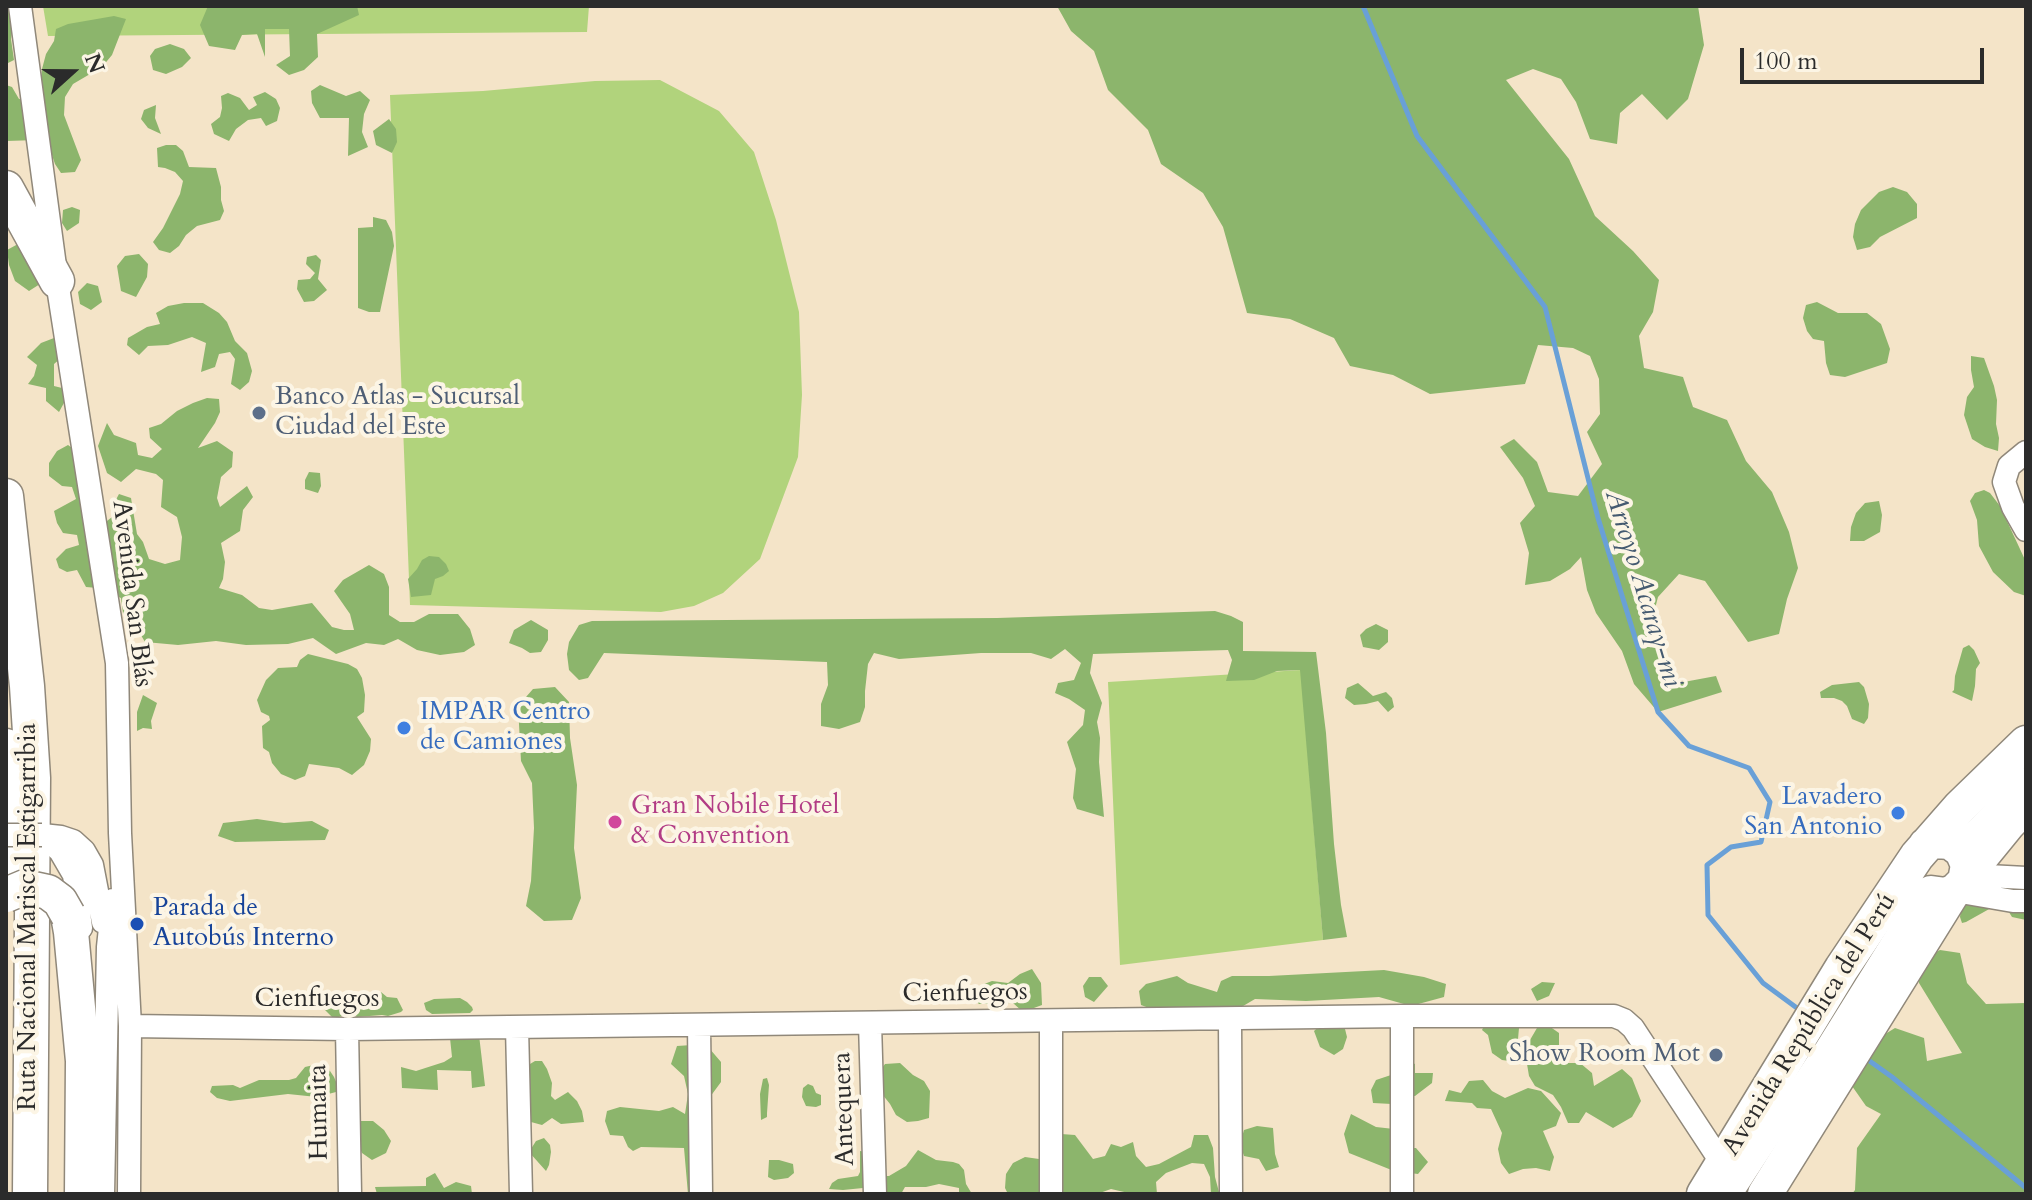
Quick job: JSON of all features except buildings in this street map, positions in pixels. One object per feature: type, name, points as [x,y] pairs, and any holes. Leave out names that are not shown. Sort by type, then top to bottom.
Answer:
[{"type":"highway","points":[[6,188],[57,281]]},
{"type":"highway","name":"Ruta Nacional Mariscal Estigarribia","points":[[6,496],[27,686],[33,778],[30,1194]]},
{"type":"highway","name":"Avenida República del Perú","points":[[1765,1194],[1822,1055],[1863,986],[1946,871],[1960,807],[2026,743]]},
{"type":"highway","name":"Ruta Nacional Mariscal Estigarribia","points":[[6,746],[11,877],[7,1194]]},
{"type":"highway","name":"Avenida República del Perú","points":[[1704,1194],[1727,1180],[1822,1055],[1863,986],[1946,871],[2008,824],[2026,805]]},
{"type":"highway","points":[[6,895],[25,887],[48,892],[60,901],[68,915],[83,1061],[82,1194]]},
{"type":"highway","points":[[31,1056],[49,1194]]},
{"type":"street","name":"Avenida San Blás","points":[[20,6],[57,281],[117,663],[120,833],[130,1026],[129,1194]]},
{"type":"street","points":[[2026,452],[2009,466],[2004,482],[2026,530]]},
{"type":"street","points":[[1946,871],[2026,779]]},
{"type":"street","points":[[103,1194],[108,947],[120,833]]},
{"type":"street","points":[[6,835],[42,835],[73,841],[84,851],[92,865],[108,947]]},
{"type":"street","points":[[42,835],[60,851],[74,875],[81,915],[83,1061]]},
{"type":"street","points":[[1946,871],[2026,878]]},
{"type":"street","points":[[1946,871],[2013,901],[2026,901]]},
{"type":"street","points":[[1402,1016],[1402,1194]]},
{"type":"street","name":"Cienfuegos","points":[[130,1026],[347,1029],[1614,1016],[1633,1028],[1727,1180]]},
{"type":"street","points":[[1230,1019],[1231,1194]]},
{"type":"street","points":[[1051,1021],[1051,1194]]},
{"type":"street","name":"Antequera","points":[[870,1023],[875,1194]]},
{"type":"street","points":[[699,1025],[701,1194]]},
{"type":"street","points":[[517,1027],[521,1194]]},
{"type":"street","name":"Humaita","points":[[347,1029],[350,1194]]},
{"type":"green space","points":[[6,6],[15,6],[11,39],[14,60],[6,64]]},
{"type":"green space","points":[[43,6],[589,6],[587,32],[48,36]]},
{"type":"green space","points":[[208,6],[357,6],[359,15],[317,34],[318,57],[304,70],[289,75],[276,65],[290,56],[289,29],[265,29],[265,57],[257,34],[242,35],[235,50],[209,46],[200,25]]},
{"type":"green space","points":[[1057,6],[1698,6],[1704,45],[1688,99],[1667,120],[1642,94],[1620,113],[1617,144],[1590,139],[1576,102],[1561,79],[1533,69],[1506,80],[1569,159],[1595,216],[1659,280],[1653,312],[1639,336],[1644,368],[1683,377],[1693,407],[1727,420],[1746,461],[1772,492],[1789,532],[1798,568],[1779,634],[1748,642],[1705,581],[1679,574],[1658,597],[1649,632],[1673,684],[1716,676],[1722,692],[1658,712],[1634,684],[1622,651],[1596,613],[1587,590],[1581,557],[1570,569],[1550,581],[1525,585],[1529,553],[1520,523],[1535,506],[1523,478],[1500,447],[1514,439],[1537,462],[1548,492],[1578,496],[1602,464],[1587,432],[1600,414],[1599,379],[1590,356],[1573,348],[1538,345],[1525,384],[1430,394],[1393,375],[1350,366],[1334,338],[1290,319],[1247,313],[1223,227],[1203,193],[1161,164],[1148,130],[1108,90],[1094,51],[1071,31]]},
{"type":"green space","points":[[114,16],[126,19],[112,55],[102,67],[73,84],[65,97],[64,115],[81,160],[75,172],[61,173],[50,149],[49,137],[6,141],[6,85],[12,87],[19,99],[39,101],[42,69],[56,29]]},
{"type":"green space","points":[[170,44],[184,49],[191,58],[182,67],[166,74],[153,70],[150,56],[155,49]]},
{"type":"green space","points":[[660,80],[719,111],[754,152],[776,220],[799,312],[802,395],[798,457],[760,559],[723,593],[694,606],[661,612],[410,605],[390,95],[595,81]]},
{"type":"green space","points":[[320,85],[346,96],[360,91],[370,100],[364,114],[362,132],[368,147],[348,156],[349,118],[320,118],[312,103],[311,91]]},
{"type":"green space","points":[[265,92],[276,99],[280,108],[277,121],[266,126],[261,118],[248,120],[236,129],[229,141],[214,134],[211,124],[220,117],[221,96],[228,93],[240,98],[249,110],[257,105],[253,97]]},
{"type":"green space","points":[[156,105],[155,118],[161,134],[148,128],[141,119],[144,110]]},
{"type":"green space","points":[[389,119],[396,129],[397,142],[392,153],[376,145],[373,131]]},
{"type":"green space","points":[[176,145],[183,151],[189,167],[216,168],[224,211],[220,220],[197,226],[170,253],[159,250],[153,242],[180,194],[183,181],[175,172],[158,167],[157,148]]},
{"type":"green space","points":[[1893,187],[1907,192],[1917,204],[1917,218],[1880,237],[1870,247],[1857,250],[1853,237],[1861,210],[1879,192]]},
{"type":"green space","points":[[72,207],[80,210],[79,223],[67,231],[62,223],[63,210]]},
{"type":"green space","points":[[373,217],[386,220],[394,246],[380,312],[358,308],[358,228],[373,227]]},
{"type":"green space","points":[[18,244],[40,284],[29,291],[15,281],[9,265],[7,250]]},
{"type":"green space","points":[[139,254],[148,264],[147,277],[136,297],[121,291],[117,266],[125,256]]},
{"type":"green space","points":[[316,255],[321,260],[318,279],[327,290],[314,301],[304,302],[297,289],[298,280],[310,279],[315,273],[306,264],[307,257]]},
{"type":"green space","points":[[87,283],[98,286],[102,302],[91,310],[80,304],[78,292]]},
{"type":"green space","points":[[1817,302],[1838,313],[1867,313],[1881,324],[1890,349],[1887,363],[1845,377],[1830,375],[1824,341],[1813,339],[1803,318],[1806,305]]},
{"type":"green space","points":[[203,303],[219,313],[227,322],[235,341],[247,353],[252,371],[249,382],[240,390],[231,384],[235,359],[230,352],[219,354],[215,367],[201,372],[206,343],[192,337],[168,345],[148,346],[139,355],[127,345],[128,338],[147,327],[160,324],[156,313],[168,306]]},
{"type":"green space","points":[[54,338],[61,358],[54,364],[54,386],[66,389],[65,401],[59,412],[46,401],[46,388],[28,384],[37,365],[27,357],[41,343]]},
{"type":"green space","points":[[1971,356],[1984,358],[1994,386],[1998,451],[1972,439],[1964,415],[1967,397],[1974,387]]},
{"type":"green space","points":[[207,398],[219,399],[220,412],[198,448],[217,441],[233,452],[232,467],[221,477],[217,498],[220,507],[247,486],[253,497],[243,510],[240,531],[221,543],[225,562],[219,588],[242,595],[259,608],[272,610],[312,603],[332,627],[354,630],[350,614],[334,591],[343,580],[369,565],[384,574],[389,587],[389,615],[400,622],[414,622],[429,614],[458,614],[470,629],[475,645],[464,652],[440,655],[417,650],[398,639],[384,645],[366,643],[336,654],[313,638],[288,644],[246,645],[216,641],[178,645],[145,642],[123,613],[121,598],[98,588],[86,587],[77,570],[67,572],[59,568],[56,559],[66,549],[79,545],[77,535],[63,533],[54,511],[76,499],[72,487],[62,486],[49,476],[49,463],[57,451],[68,445],[75,450],[102,525],[112,517],[112,507],[119,494],[131,498],[137,534],[149,559],[165,564],[180,560],[182,537],[177,517],[161,507],[163,480],[156,474],[136,469],[121,482],[107,473],[98,446],[107,423],[114,435],[136,443],[138,455],[152,458],[162,449],[150,438],[149,428]]},
{"type":"green space","points":[[309,472],[320,473],[318,493],[305,489]]},
{"type":"green space","points":[[1984,490],[2000,506],[2026,562],[2026,596],[2014,592],[1993,572],[1979,546],[1977,520],[1970,501],[1975,493]]},
{"type":"green space","points":[[1879,501],[1882,515],[1880,532],[1864,541],[1850,541],[1856,513],[1865,503]]},
{"type":"green space","points":[[429,556],[439,557],[449,571],[435,579],[431,595],[411,597],[408,579],[422,560]]},
{"type":"green space","points":[[1215,611],[1243,622],[1243,651],[1316,652],[1334,844],[1347,937],[1323,940],[1300,670],[1277,671],[1254,680],[1226,681],[1232,660],[1228,650],[1093,654],[1090,673],[1102,703],[1097,722],[1104,817],[1077,809],[1073,798],[1076,769],[1067,742],[1083,725],[1085,710],[1055,693],[1058,683],[1074,680],[1081,663],[1065,649],[1051,659],[1031,653],[899,659],[874,653],[868,664],[865,707],[860,722],[839,729],[821,726],[821,704],[828,685],[827,662],[604,653],[588,678],[579,680],[569,670],[567,654],[569,642],[579,625],[592,621],[997,618]]},
{"type":"green space","points":[[531,620],[548,630],[548,640],[541,652],[530,653],[509,643],[514,630]]},
{"type":"green space","points":[[1376,624],[1388,630],[1388,642],[1379,650],[1363,647],[1360,635]]},
{"type":"green space","points":[[1969,645],[1980,663],[1976,669],[1972,701],[1952,692],[1963,648]]},
{"type":"green space","points":[[308,654],[348,664],[357,669],[362,678],[364,712],[357,717],[371,739],[370,751],[364,765],[352,775],[339,768],[309,764],[305,776],[295,780],[281,774],[272,763],[269,752],[263,748],[262,726],[270,720],[261,712],[257,700],[266,680],[278,668],[297,667]]},
{"type":"green space","points":[[1301,670],[1323,940],[1120,965],[1108,682]]},
{"type":"green space","points":[[1859,682],[1864,687],[1869,704],[1868,718],[1864,724],[1852,719],[1842,701],[1821,698],[1820,692],[1832,685]]},
{"type":"green space","points":[[1358,683],[1373,696],[1386,692],[1392,698],[1394,707],[1388,712],[1378,701],[1354,705],[1345,698],[1347,688]]},
{"type":"green space","points":[[555,687],[569,702],[570,738],[577,785],[574,848],[581,898],[572,920],[544,921],[526,906],[531,881],[534,828],[532,783],[521,761],[518,706],[533,689]]},
{"type":"green space","points":[[143,695],[157,703],[151,721],[152,729],[137,731],[137,712]]},
{"type":"green space","points":[[257,819],[284,823],[312,821],[329,830],[325,840],[235,842],[218,836],[223,823]]},
{"type":"green space","points":[[2026,877],[2026,920],[2012,917],[2007,909],[1991,908],[1962,923],[1961,909],[1984,892]]},
{"type":"green space","points":[[1940,950],[1960,953],[1967,983],[1986,1004],[2026,1003],[2026,1194],[1852,1194],[1855,1190],[1857,1148],[1881,1114],[1866,1106],[1852,1086],[1859,1050],[1895,1028],[1924,1038],[1927,1061],[1962,1053],[1919,983],[1919,961]]},
{"type":"green space","points":[[1032,969],[1041,983],[1042,1005],[1023,1012],[1013,1003],[979,1004],[970,995],[974,988],[992,981],[1008,983]]},
{"type":"green space","points":[[1384,970],[1446,984],[1444,997],[1411,1006],[1379,997],[1306,1001],[1255,999],[1238,1009],[1196,1007],[1157,1011],[1141,1005],[1139,991],[1146,984],[1177,976],[1188,983],[1217,992],[1221,981],[1232,976]]},
{"type":"green space","points":[[1089,977],[1101,977],[1108,986],[1094,1002],[1085,997],[1083,986]]},
{"type":"green space","points":[[1542,982],[1555,983],[1549,996],[1537,1001],[1531,989]]},
{"type":"green space","points":[[374,992],[397,998],[403,1010],[388,1016],[357,1017],[349,1014],[332,1017],[324,1009],[330,1000],[340,997],[352,1001]]},
{"type":"green space","points":[[460,998],[472,1007],[470,1013],[432,1014],[426,1010],[424,1003],[434,999]]},
{"type":"green space","points":[[1325,1021],[1344,1025],[1347,1037],[1343,1049],[1334,1055],[1320,1047],[1314,1031]]},
{"type":"green space","points":[[1486,1022],[1519,1028],[1518,1039],[1512,1044],[1517,1048],[1516,1062],[1502,1060],[1492,1053],[1488,1035],[1482,1030]]},
{"type":"green space","points":[[1549,1026],[1559,1033],[1559,1063],[1580,1063],[1592,1073],[1594,1086],[1622,1069],[1632,1078],[1641,1101],[1632,1117],[1613,1128],[1586,1112],[1579,1123],[1568,1123],[1553,1095],[1535,1086],[1529,1076],[1530,1040],[1537,1028]]},
{"type":"green space","points":[[479,1035],[485,1086],[472,1088],[471,1071],[437,1070],[438,1090],[402,1088],[401,1067],[416,1071],[444,1062],[452,1057],[450,1038]]},
{"type":"green space","points":[[677,1046],[709,1048],[721,1062],[721,1082],[710,1097],[696,1136],[689,1144],[698,1194],[688,1194],[684,1148],[641,1147],[633,1151],[623,1136],[610,1135],[605,1121],[607,1111],[620,1107],[659,1111],[673,1107],[685,1114],[688,1094],[684,1076],[671,1064]]},
{"type":"green space","points":[[542,1061],[547,1069],[552,1083],[551,1096],[555,1100],[568,1092],[577,1101],[584,1122],[561,1124],[552,1118],[542,1125],[531,1122],[526,1104],[525,1067]]},
{"type":"green space","points":[[1408,1061],[1415,1064],[1415,1073],[1433,1073],[1432,1083],[1415,1096],[1399,1096],[1392,1104],[1373,1103],[1371,1090],[1376,1080],[1397,1073]]},
{"type":"green space","points":[[900,1063],[924,1081],[930,1091],[929,1118],[907,1122],[896,1115],[882,1094],[880,1071],[885,1064]]},
{"type":"green space","points":[[318,1064],[334,1077],[336,1092],[317,1097],[288,1094],[230,1101],[217,1098],[210,1092],[212,1086],[233,1085],[240,1088],[259,1080],[289,1080],[296,1078],[305,1067]]},
{"type":"green space","points":[[767,1078],[767,1117],[761,1120],[760,1094],[763,1079]]},
{"type":"green space","points":[[1483,1080],[1492,1091],[1505,1098],[1528,1088],[1541,1091],[1561,1113],[1556,1126],[1543,1131],[1554,1157],[1550,1171],[1536,1168],[1509,1174],[1501,1163],[1498,1149],[1502,1133],[1491,1109],[1477,1108],[1472,1103],[1445,1101],[1449,1090],[1461,1093],[1469,1081]]},
{"type":"green space","points":[[808,1084],[821,1095],[821,1105],[806,1106],[802,1097],[803,1088]]},
{"type":"green space","points":[[358,1112],[361,1121],[373,1121],[391,1141],[386,1153],[372,1160],[362,1153],[355,1138]]},
{"type":"green space","points":[[1351,1114],[1376,1127],[1394,1129],[1400,1148],[1416,1148],[1428,1162],[1418,1174],[1394,1171],[1349,1153],[1344,1134]]},
{"type":"green space","points":[[1257,1126],[1273,1128],[1279,1167],[1266,1171],[1259,1159],[1244,1156],[1240,1144],[1244,1130]]},
{"type":"green space","points":[[1061,1134],[1075,1135],[1093,1159],[1105,1156],[1111,1144],[1121,1147],[1133,1142],[1136,1156],[1146,1167],[1159,1164],[1191,1147],[1194,1135],[1208,1135],[1213,1148],[1219,1192],[1211,1194],[1210,1177],[1204,1164],[1192,1163],[1166,1173],[1156,1182],[1157,1194],[1133,1194],[1111,1189],[1097,1194],[1008,1194],[1006,1174],[1013,1163],[1025,1157],[1039,1159],[1041,1173]]},
{"type":"green space","points":[[544,1138],[551,1152],[546,1171],[529,1152],[536,1141]]},
{"type":"green space","points":[[918,1150],[936,1160],[959,1164],[972,1194],[959,1194],[959,1188],[939,1184],[905,1187],[901,1194],[871,1194],[863,1188],[829,1189],[838,1179],[858,1176],[860,1151],[866,1152],[882,1176],[889,1176],[906,1166]]},
{"type":"green space","points":[[769,1160],[793,1164],[794,1173],[788,1178],[774,1180],[768,1177]]},
{"type":"green space","points":[[435,1173],[444,1188],[456,1182],[471,1186],[472,1194],[377,1194],[375,1187],[426,1186],[426,1178]]},
{"type":"waterway","name":"Arroyo Acaray-mi","points":[[1363,6],[1417,136],[1545,307],[1598,518],[1658,712],[1689,746],[1749,768],[1770,802],[1761,842],[1731,847],[1707,865],[1708,915],[1763,983],[1801,1011]]},
{"type":"waterway","name":"Arroyo Acaray-mi","points":[[1864,1057],[2026,1188]]},
{"type":"place","name":"Banco Atlas - Sucursal Ciudad del Este","points":[[259,413]]},
{"type":"place","name":"IMPAR Centro de Camiones","points":[[404,728]]},
{"type":"place","name":"Lavadero San Antonio","points":[[1898,813]]},
{"type":"place","name":"Gran Nobile Hotel & Convention","points":[[615,822]]},
{"type":"place","name":"Parada de Autobús Interno","points":[[137,924]]},
{"type":"place","name":"Show Room Mot","points":[[1716,1055]]}]
